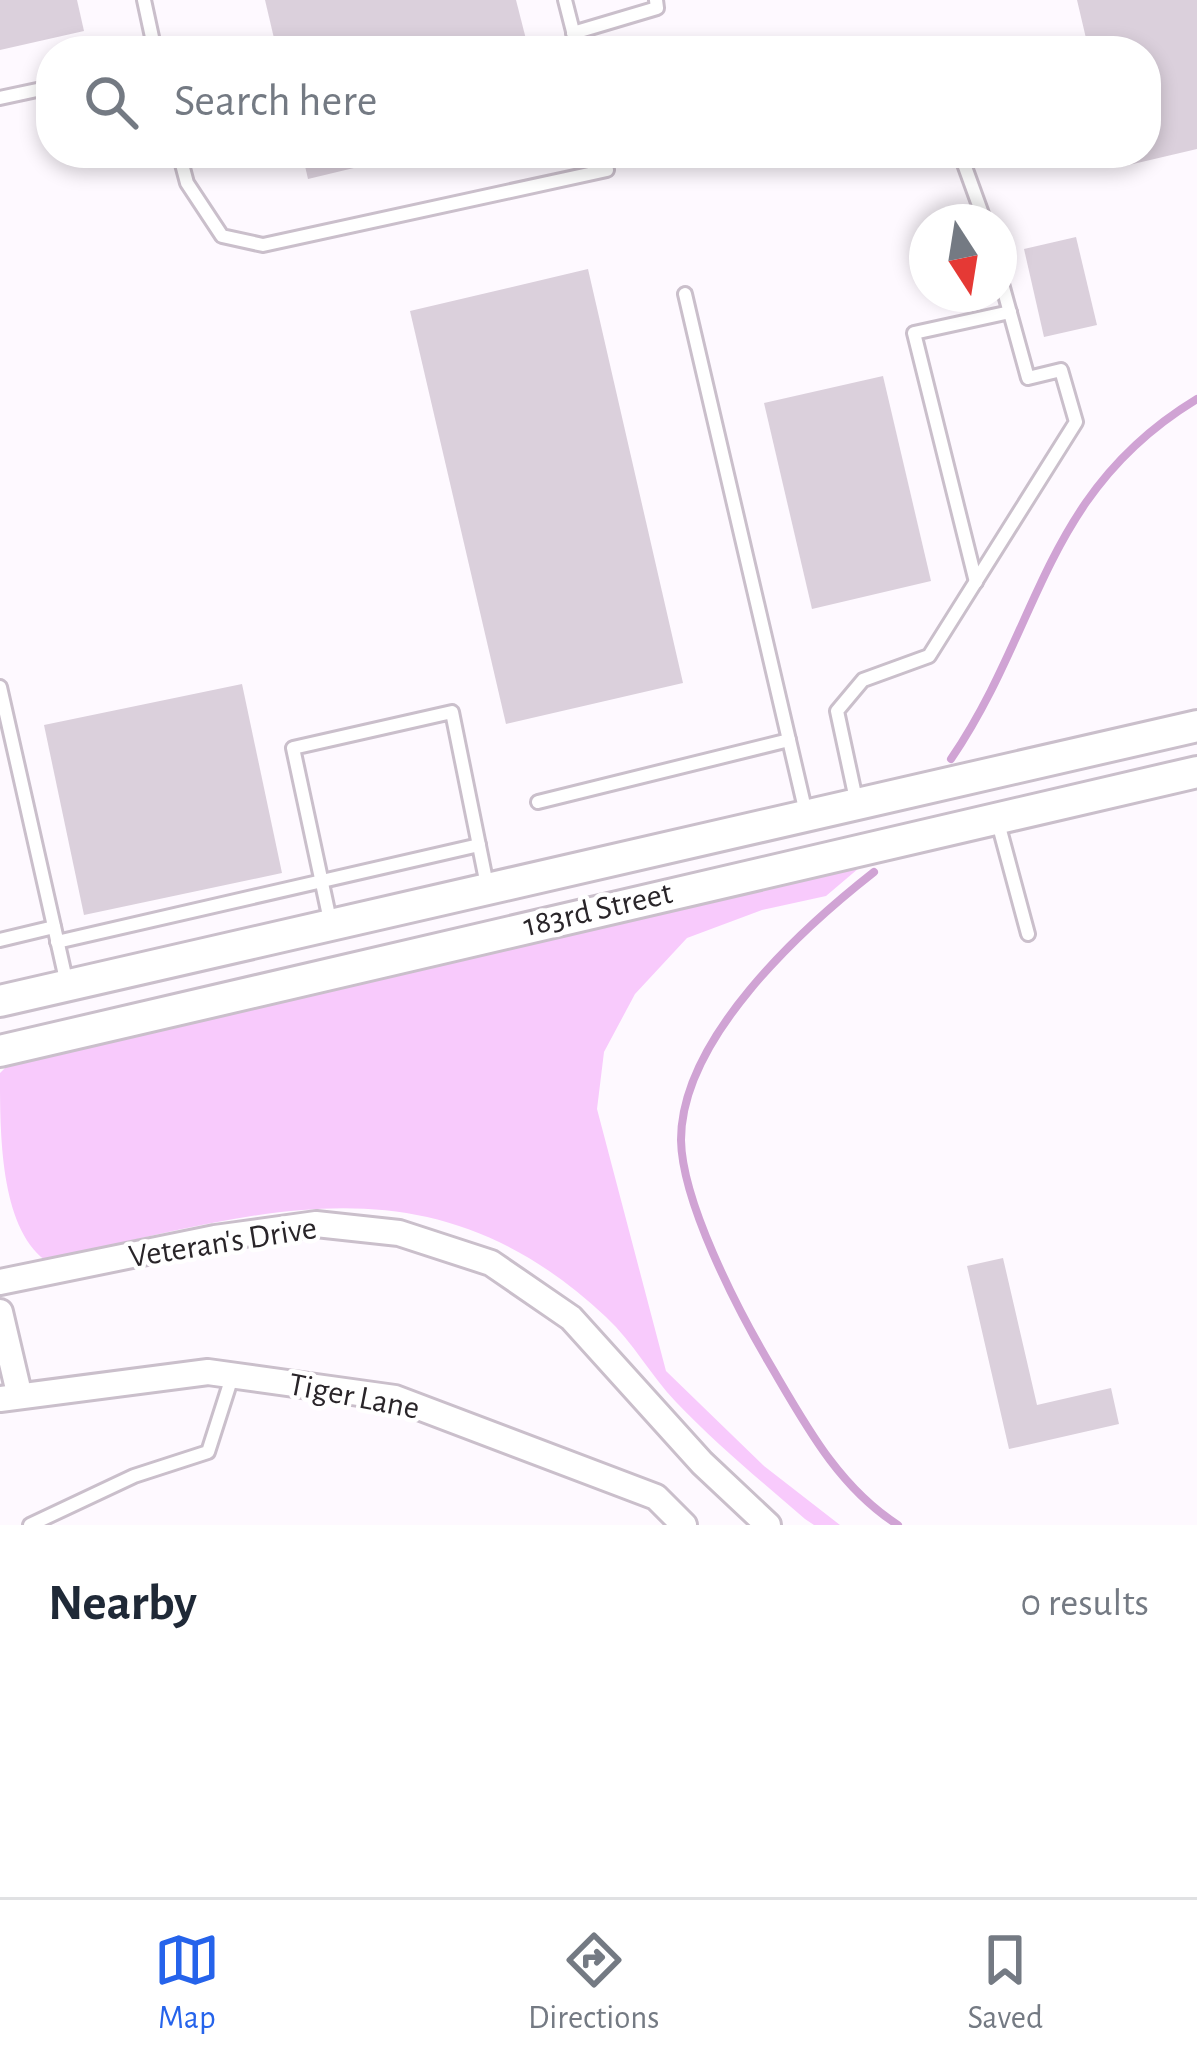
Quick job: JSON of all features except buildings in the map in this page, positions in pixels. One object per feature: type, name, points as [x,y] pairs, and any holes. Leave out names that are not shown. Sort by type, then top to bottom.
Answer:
[{"type":"street","name":"183rd Street","points":[[0,1001],[1197,726]]},
{"type":"street","name":"183rd Street","points":[[0,1051],[1197,772]]},
{"type":"street","name":"Veteran's Drive","points":[[0,1282],[215,1238],[316,1224],[399,1233],[490,1263],[571,1318],[701,1463],[768,1525]]},
{"type":"street","points":[[0,1312],[9,1396]]},
{"type":"street","name":"Tiger Lane","points":[[9,1396],[208,1372],[395,1398],[656,1496],[683,1525]]},
{"type":"lane","points":[[144,0],[152,36]]},
{"type":"lane","points":[[566,0],[574,36]]},
{"type":"lane","points":[[573,33],[657,8],[656,0]]},
{"type":"lane","points":[[0,98],[36,90]]},
{"type":"lane","points":[[183,168],[187,183],[222,236],[263,244],[606,168]]},
{"type":"lane","points":[[965,168],[978,204]]},
{"type":"lane","points":[[685,294],[806,814]]},
{"type":"lane","points":[[857,805],[837,711],[863,680],[929,656],[976,582],[1076,422],[1061,370],[1028,378],[1010,312],[914,333],[976,582]]},
{"type":"lane","points":[[0,687],[68,985]]},
{"type":"lane","points":[[331,926],[293,748],[452,712],[488,891]]},
{"type":"lane","points":[[538,802],[789,740]]},
{"type":"lane","points":[[997,817],[1028,934]]},
{"type":"lane","points":[[0,940],[55,934],[479,845]]},
{"type":"lane","points":[[30,1525],[134,1476],[208,1452],[232,1376]]},
{"type":"shaded area","points":[[859,868],[826,896],[762,910],[687,938],[635,994],[604,1052],[597,1109],[666,1371],[764,1466],[840,1525],[814,1525],[805,1519],[691,1418],[606,1317],[539,1264],[472,1230],[405,1213],[337,1208],[196,1226],[45,1260],[19,1225],[2,1150],[0,1073],[7,1066]]},
{"type":"waterway","points":[[951,759],[981,709],[1075,519],[1106,476],[1146,436],[1197,399]]},
{"type":"waterway","points":[[874,872],[780,956],[723,1026],[686,1102],[681,1140],[701,1223],[755,1339],[840,1472],[898,1525]]}]
